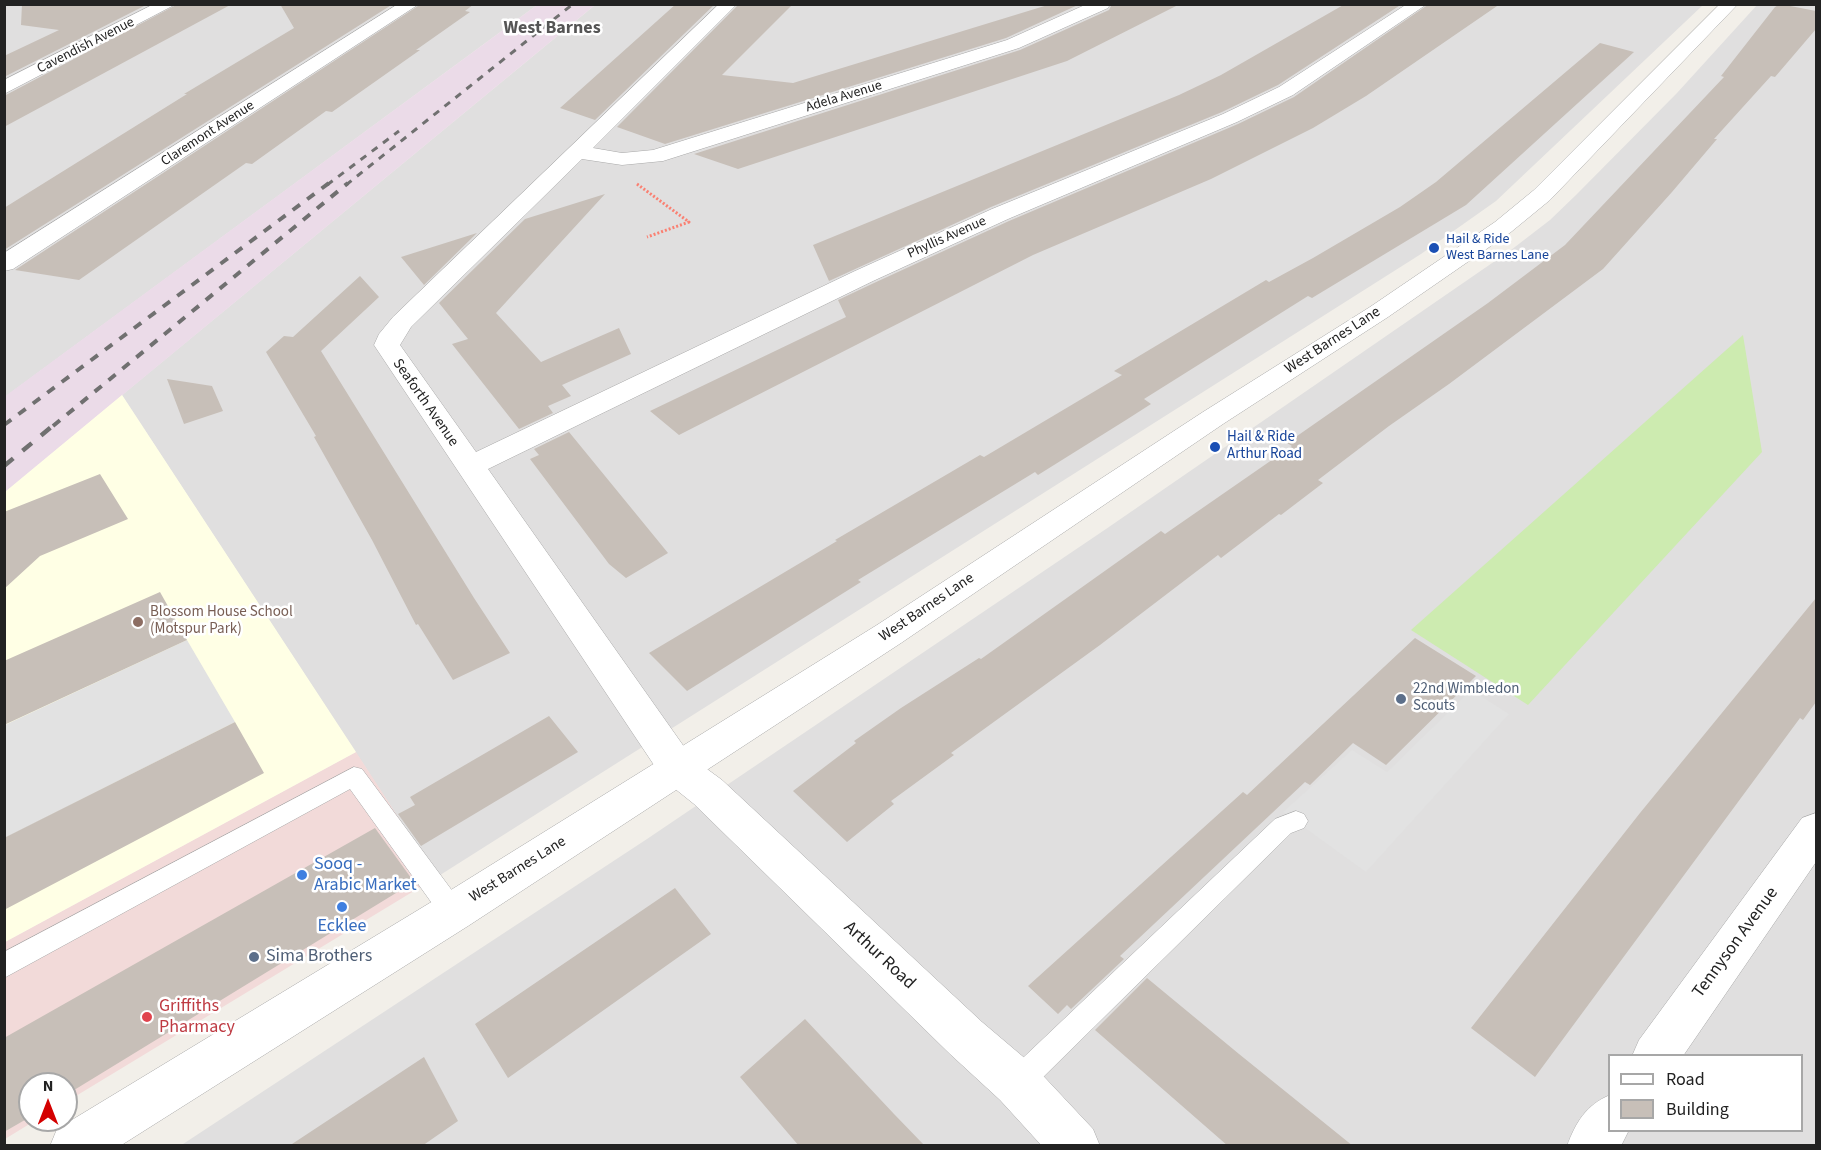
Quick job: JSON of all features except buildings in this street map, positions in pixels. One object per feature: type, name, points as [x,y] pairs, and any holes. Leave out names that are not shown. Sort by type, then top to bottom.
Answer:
[{"type":"street","name":"Cavendish Avenue","points":[[4,88],[168,4]]},
{"type":"street","name":"Claremont Avenue","points":[[4,264],[411,4]]},
{"type":"street","name":"Seaforth Avenue","points":[[678,769],[387,345],[392,334],[402,322],[729,4]]},
{"type":"street","name":"Adela Avenue","points":[[578,152],[639,159],[655,156],[1013,44],[1102,4]]},
{"type":"street","name":"Phyllis Avenue","points":[[470,466],[864,276],[1000,214],[1230,118],[1286,91],[1419,4]]},
{"type":"street","name":"West Barnes Lane","points":[[74,1146],[453,912],[889,634],[1213,418],[1379,312],[1503,227],[1542,195],[1730,4]]},
{"type":"street","name":"Arthur Road","points":[[678,769],[708,792],[863,941],[1017,1083],[1076,1146]]},
{"type":"street","name":"Tennyson Avenue","points":[[1656,1054],[1816,830]]},
{"type":"street","points":[[1591,1146],[1608,1122]]},
{"type":"lane","points":[[4,966],[354,776],[453,912]]},
{"type":"lane","points":[[1017,1083],[1283,826],[1296,821]]},
{"type":"path","points":[[639,159],[634,182],[689,222],[647,237]]},
{"type":"shaded area","points":[[5,5],[537,5],[5,397]]},
{"type":"shaded area","points":[[537,5],[595,5],[5,492],[4,397]]},
{"type":"shaded area","points":[[595,5],[1703,5],[1496,201],[1421,254],[437,877],[122,395]]},
{"type":"shaded area","points":[[1757,5],[1816,5],[1816,1145],[180,1146],[647,839],[1106,529],[1511,250],[1550,220],[1677,93]]},
{"type":"shaded area","name":"Blossom House School (Motspur Park)","points":[[122,395],[356,752],[5,942],[5,492]]},
{"type":"shaded area","points":[[187,640],[235,722],[5,838],[5,725]]},
{"type":"shaded area","points":[[1471,690],[1509,714],[1366,872],[1283,812],[1352,750],[1387,772]]},
{"type":"shaded area","points":[[356,752],[437,877],[78,1095],[78,1072],[18,1072],[18,1131],[5,1139],[5,942]]},
{"type":"green space","points":[[1743,335],[1762,452],[1528,705],[1411,630]]},
{"type":"railway","points":[[346,185],[573,4]]},
{"type":"railway","points":[[327,185],[399,131]]},
{"type":"railway","points":[[4,425],[329,183]]},
{"type":"railway","points":[[53,426],[348,183]]},
{"type":"railway","points":[[4,466],[55,424]]},
{"type":"place","name":"Hail & Ride West Barnes Lane","points":[[1434,248]]},
{"type":"place","name":"Hail & Ride Arthur Road","points":[[1215,447]]},
{"type":"place","name":"Blossom House School (Motspur Park)","points":[[138,622]]},
{"type":"place","name":"22nd Wimbledon Scouts","points":[[1401,699]]},
{"type":"place","name":"Sooq - Arabic Market","points":[[302,875]]},
{"type":"place","name":"Ecklee","points":[[342,907]]},
{"type":"place","name":"Sima Brothers","points":[[254,957]]},
{"type":"place","name":"Griffiths Pharmacy","points":[[147,1017]]},
{"type":"district","name":"West Barnes","points":[[552,29]]}]
